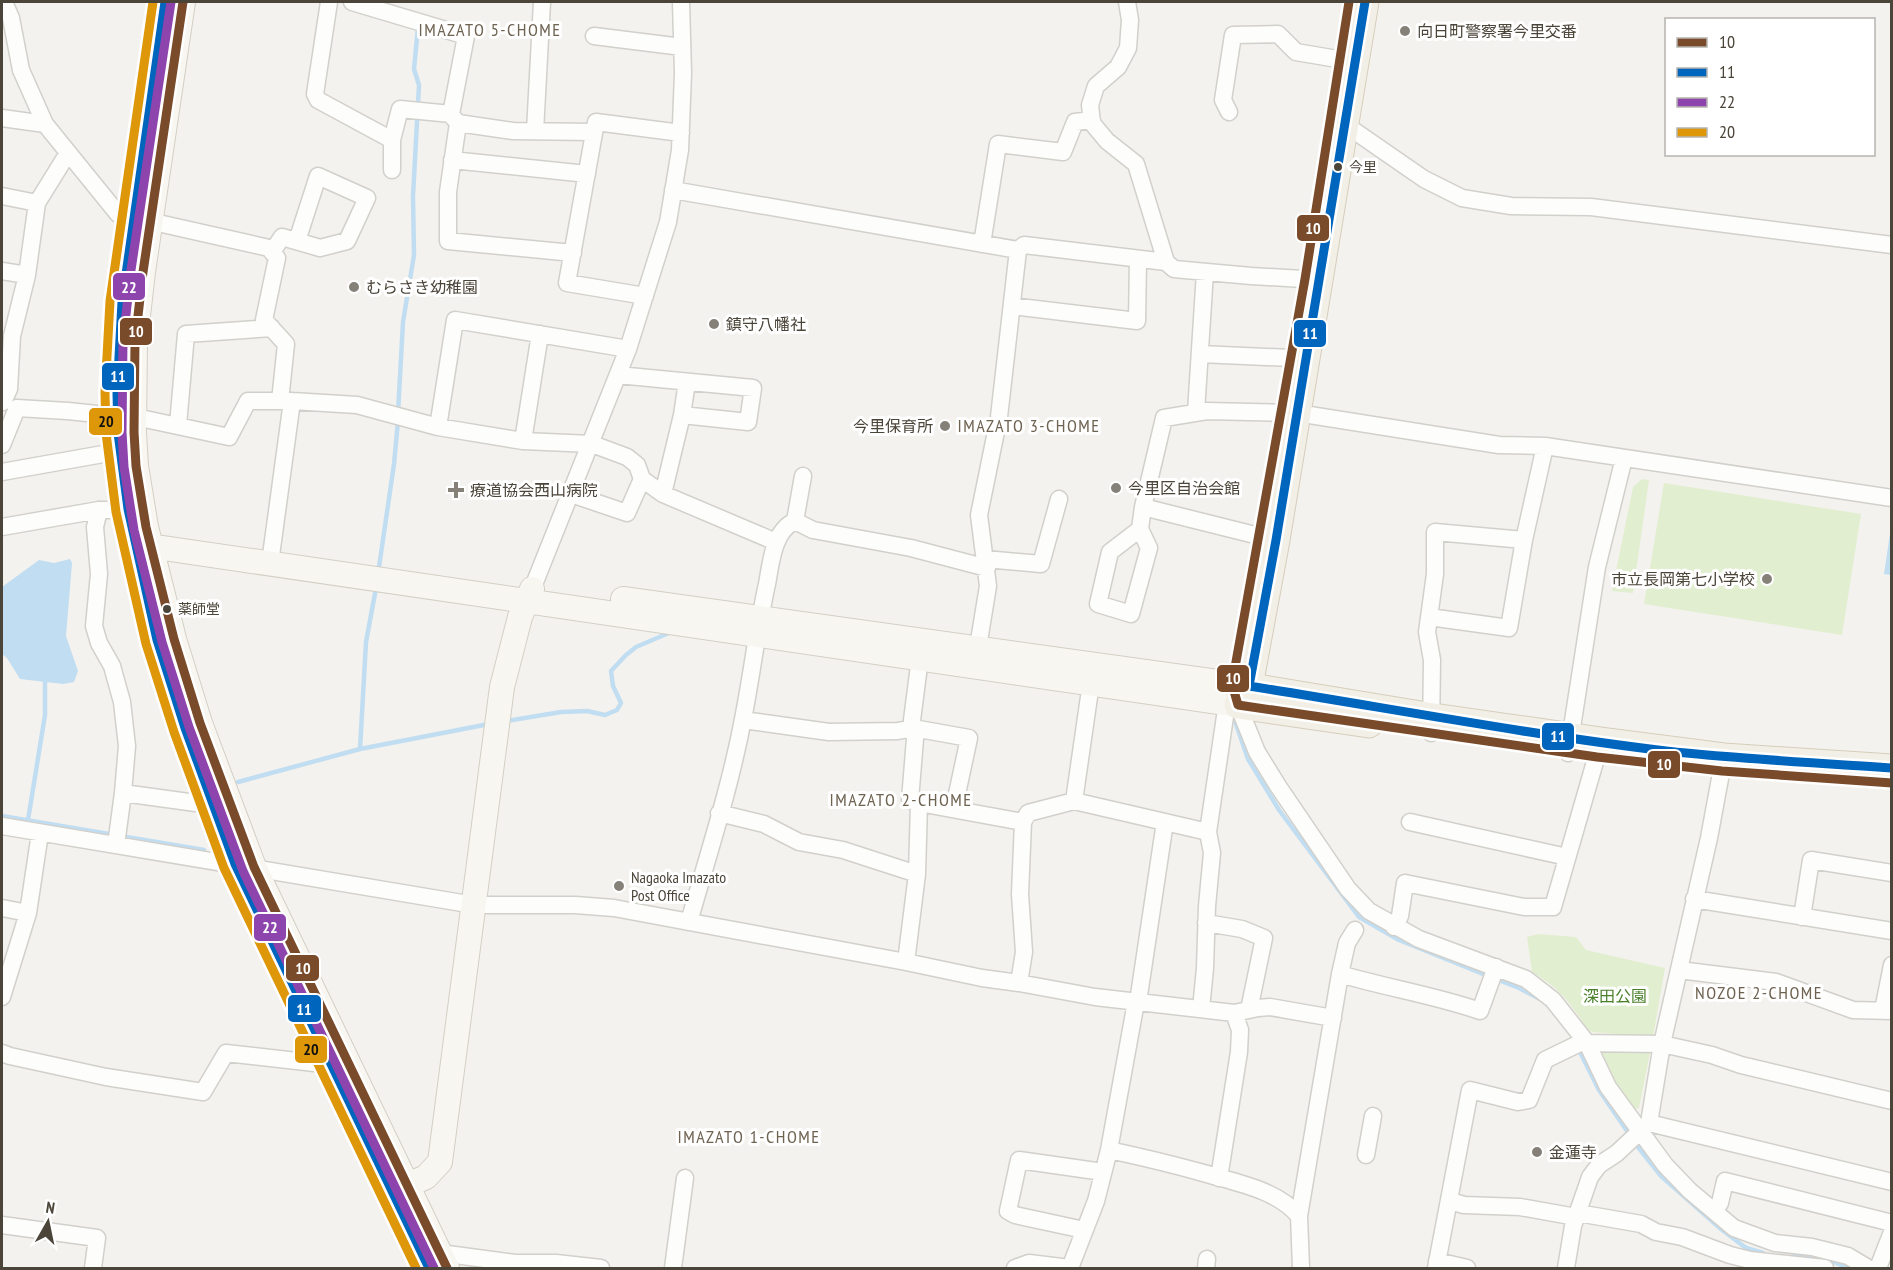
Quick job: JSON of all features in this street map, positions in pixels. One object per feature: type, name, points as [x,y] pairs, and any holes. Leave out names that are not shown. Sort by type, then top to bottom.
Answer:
[{"type":"main road","points":[[1236,695],[1276,540],[1289,413],[1291,358],[1312,279],[1343,123],[1348,61],[1349,2]]},
{"type":"main road","points":[[1236,695],[1259,536],[1289,413],[1348,61],[1365,2]]},
{"type":"main road","points":[[1236,695],[1599,749],[1892,783]]},
{"type":"main road","points":[[1723,764],[1892,768]]},
{"type":"street","points":[[4,2],[11,18],[21,70],[45,124],[118,214],[269,248],[277,258],[264,320],[286,344],[286,401],[271,555]]},
{"type":"street","points":[[165,2],[143,221],[143,272],[120,452],[139,527],[244,866],[332,1065],[439,1263],[500,1265],[556,1263],[601,1269]]},
{"type":"street","points":[[143,221],[183,2]]},
{"type":"street","points":[[329,2],[315,94],[318,100],[392,140]]},
{"type":"street","points":[[352,2],[466,36],[454,118],[453,160],[448,192],[448,241],[573,253]]},
{"type":"street","points":[[535,131],[542,2]]},
{"type":"street","points":[[400,1189],[426,1177],[440,1162],[502,687],[529,594],[572,494],[628,349],[668,222],[680,150],[681,2]]},
{"type":"street","points":[[1127,2],[1130,20],[1128,48],[1118,67],[1096,86],[1090,105],[1092,120],[1107,141],[1136,164],[1166,262],[1174,269],[1312,279]]},
{"type":"street","points":[[1229,112],[1223,100],[1233,35],[1278,34],[1296,52],[1348,61]]},
{"type":"street","points":[[594,36],[682,47]]},
{"type":"street","points":[[392,170],[392,140],[400,109],[513,131],[594,132]]},
{"type":"street","points":[[2,118],[45,124]]},
{"type":"street","points":[[982,244],[998,144],[1063,152],[1075,122],[1092,120]]},
{"type":"street","points":[[645,296],[567,283],[596,122],[681,133]]},
{"type":"street","points":[[1343,123],[1424,179],[1462,198],[1511,206],[1591,207],[1892,245]]},
{"type":"street","points":[[2,445],[8,403],[12,336],[27,275],[37,202],[68,153]]},
{"type":"street","points":[[453,160],[587,174]]},
{"type":"street","points":[[272,252],[282,237],[320,248],[347,241],[367,198],[318,176],[297,241]]},
{"type":"street","points":[[674,190],[1018,250]]},
{"type":"street","points":[[2,196],[37,202]]},
{"type":"street","points":[[978,647],[988,586],[979,515],[999,417],[1018,250],[1024,245],[1166,262]]},
{"type":"street","points":[[1012,306],[1137,321],[1138,259]]},
{"type":"street","points":[[2,271],[27,275]]},
{"type":"street","points":[[1197,412],[1205,272]]},
{"type":"street","points":[[438,427],[455,320],[628,349]]},
{"type":"street","points":[[178,425],[186,334],[272,328]]},
{"type":"street","points":[[524,441],[540,334]]},
{"type":"street","points":[[1200,354],[1291,358]]},
{"type":"street","points":[[618,375],[753,388],[748,422],[682,415]]},
{"type":"street","points":[[663,494],[682,415],[687,382]]},
{"type":"street","points":[[8,403],[126,418],[145,418],[229,437],[248,401],[357,405],[438,427],[524,441],[592,444],[627,457],[637,465],[642,479],[663,494],[776,542]]},
{"type":"street","points":[[1140,529],[1110,552],[1098,604],[1131,614],[1149,548],[1140,529],[1164,418],[1207,411],[1289,413],[1499,445],[1545,446],[1892,498]]},
{"type":"street","points":[[126,418],[136,465],[139,527],[157,640],[185,728],[211,800],[400,1189]]},
{"type":"street","points":[[1429,617],[1509,628],[1524,540],[1545,446]]},
{"type":"street","points":[[2,472],[120,452]]},
{"type":"street","points":[[1570,745],[1597,567],[1623,458]]},
{"type":"street","points":[[795,521],[803,476]]},
{"type":"street","points":[[572,494],[627,513],[642,479]]},
{"type":"street","points":[[689,922],[743,720],[758,627],[776,542],[788,524],[795,521],[813,530],[986,563],[1041,564],[1059,499]]},
{"type":"street","points":[[1143,507],[1259,536]]},
{"type":"street","points":[[2,527],[99,510],[139,527],[271,555],[758,627],[920,658],[1091,683],[1236,695]]},
{"type":"street","points":[[99,510],[95,527],[99,574],[94,626],[99,643],[111,666],[122,702],[127,746],[117,838]]},
{"type":"street","points":[[1432,725],[1432,660],[1427,632],[1435,574],[1435,532],[1524,540]]},
{"type":"street","points":[[758,627],[978,647],[1236,695]]},
{"type":"street","points":[[920,658],[912,720],[915,739],[910,800],[1023,822]]},
{"type":"street","points":[[1074,801],[1091,683]]},
{"type":"street","points":[[1201,1009],[1212,853],[1208,831],[1236,695]]},
{"type":"street","points":[[1236,695],[1257,752],[1311,837],[1348,889],[1369,911],[1419,939],[1526,979],[1553,1000],[1637,1133],[1690,1191],[1771,1256],[1825,1269]]},
{"type":"street","points":[[743,720],[829,732],[898,731],[913,728],[969,738],[954,808]]},
{"type":"street","points":[[1394,927],[1400,916],[1405,883],[1524,907],[1553,907],[1599,749]]},
{"type":"street","points":[[1566,1269],[1577,1215],[1590,1178],[1599,1165],[1617,1153],[1637,1133],[1662,1044],[1710,838],[1723,764]]},
{"type":"street","points":[[123,794],[196,803],[211,800]]},
{"type":"street","points":[[1019,983],[1024,952],[1020,894],[1023,822],[1028,813],[1074,801],[1208,831]]},
{"type":"street","points":[[906,962],[916,873],[919,803]]},
{"type":"street","points":[[719,813],[764,824],[799,842],[843,850],[916,873]]},
{"type":"street","points":[[1015,1269],[1029,1263],[1070,1269],[1096,1200],[1109,1150],[1137,1002],[1165,822]]},
{"type":"street","points":[[1410,822],[1567,857]]},
{"type":"street","points":[[2,826],[40,833],[117,838],[244,866],[474,905],[575,905],[604,908],[1095,998],[1201,1009],[1242,1011],[1270,1007],[1333,1018]]},
{"type":"street","points":[[3,992],[28,913],[40,833]]},
{"type":"street","points":[[1802,916],[1811,860],[1892,873]]},
{"type":"street","points":[[1694,899],[1892,931]]},
{"type":"street","points":[[2,908],[28,913]]},
{"type":"street","points":[[1206,923],[1242,929],[1264,938],[1242,1011],[1239,1052],[1219,1178]]},
{"type":"street","points":[[1301,1269],[1299,1215],[1347,943],[1355,930]]},
{"type":"street","points":[[1678,970],[1776,982],[1853,1010],[1887,1010],[1892,964]]},
{"type":"street","points":[[1341,974],[1380,986],[1457,1003],[1480,1011],[1496,967]]},
{"type":"street","points":[[1467,1269],[1437,1265],[1470,1090],[1518,1102],[1529,1100],[1545,1060],[1580,1045],[1662,1044],[1892,1101]]},
{"type":"street","points":[[2,1053],[106,1077],[203,1092],[226,1053],[332,1065]]},
{"type":"street","points":[[1366,1155],[1373,1116]]},
{"type":"street","points":[[1637,1133],[1892,1182]]},
{"type":"street","points":[[1109,1150],[1150,1158],[1254,1188],[1283,1201],[1299,1215]]},
{"type":"street","points":[[1084,1230],[1015,1215],[1008,1211],[1019,1160],[1103,1172]]},
{"type":"street","points":[[673,1269],[685,1178]]},
{"type":"street","points":[[1714,1210],[1720,1203],[1725,1181],[1892,1222]]},
{"type":"street","points":[[1449,1201],[1520,1207],[1641,1224],[1656,1232],[1682,1236],[1730,1255],[1750,1260],[1812,1247],[1848,1256],[1868,1269]]},
{"type":"street","points":[[2,1226],[97,1238],[93,1269]]},
{"type":"street","points":[[1878,1269],[1892,1232]]},
{"type":"green space","points":[[1642,479],[1649,480],[1633,593],[1612,591],[1633,487]]},
{"type":"green space","points":[[1664,483],[1861,514],[1842,635],[1644,604]]},
{"type":"green space","name":"深田公園","points":[[1538,934],[1576,937],[1586,950],[1665,968],[1653,1037],[1588,1030],[1564,997],[1532,972],[1527,937]]},
{"type":"green space","name":"深田公園","points":[[1649,1051],[1639,1108],[1635,1109],[1618,1088],[1602,1052]]},
{"type":"water","points":[[1891,527],[1891,575],[1884,574]]},
{"type":"water","points":[[70,559],[72,563],[66,636],[78,671],[74,682],[63,684],[20,679],[2,654],[2,587],[39,560],[54,563]]},
{"type":"waterway","points":[[398,413],[403,322],[414,255],[413,196],[419,85],[414,69],[418,27]]},
{"type":"waterway","points":[[378,574],[398,421]]},
{"type":"waterway","points":[[360,749],[366,642],[376,588]]},
{"type":"waterway","points":[[506,721],[561,712],[587,711],[605,715],[617,710],[621,703],[613,686],[611,671],[636,647],[671,632]]},
{"type":"waterway","points":[[28,820],[45,715],[45,682]]},
{"type":"waterway","points":[[1234,718],[1248,759],[1279,810],[1359,917],[1399,940],[1488,976]]},
{"type":"waterway","points":[[238,782],[360,749],[489,724]]},
{"type":"waterway","points":[[2,816],[204,850]]},
{"type":"waterway","points":[[1496,979],[1540,999]]},
{"type":"waterway","points":[[1578,1048],[1599,1090],[1661,1176],[1746,1248],[1763,1253]]},
{"type":"waterway","points":[[1793,1256],[1826,1259],[1849,1268]]},
{"type":"transit line","name":"20","points":[[153,2],[110,301],[105,393],[106,433],[116,512],[146,644],[174,732],[224,868],[416,1268]]},
{"type":"transit line","name":"11","points":[[165,2],[122,302],[117,394],[118,433],[128,509],[157,640],[185,728],[235,864],[429,1268]]},
{"type":"transit line","name":"22","points":[[171,2],[131,270],[123,341],[124,467],[134,530],[162,642],[189,727],[243,871],[434,1268]]},
{"type":"transit line","name":"10","points":[[183,2],[143,272],[135,342],[136,466],[146,527],[174,639],[200,723],[254,867],[447,1268]]},
{"type":"transit line","name":"10","points":[[1349,2],[1305,279],[1232,684],[1238,705],[1597,757],[1722,771],[1892,783]]},
{"type":"transit line","name":"11","points":[[1365,2],[1276,540],[1249,686],[1509,729],[1666,751],[1892,768]]},
{"type":"place","name":"向日町警察署今里交番","points":[[1405,31]]},
{"type":"place","name":"今里","points":[[1338,167]]},
{"type":"place","name":"むらさき幼稚園","points":[[354,287]]},
{"type":"place","name":"鎮守八幡社","points":[[714,324]]},
{"type":"place","name":"今里保育所","points":[[945,426]]},
{"type":"place","name":"今里区自治会館","points":[[1116,488]]},
{"type":"place","name":"療道協会西山病院","points":[[456,490]]},
{"type":"place","name":"市立長岡第七小学校","points":[[1767,579]]},
{"type":"place","name":"薬師堂","points":[[167,609]]},
{"type":"place","name":"Nagaoka Imazato Post Office","points":[[619,886]]},
{"type":"place","name":"金蓮寺","points":[[1537,1152]]},
{"type":"district","name":"IMAZATO 5-CHOME","points":[[490,29]]},
{"type":"district","name":"IMAZATO 3-CHOME","points":[[1029,425]]},
{"type":"district","name":"IMAZATO 2-CHOME","points":[[901,799]]},
{"type":"district","name":"NOZOE 2-CHOME","points":[[1759,992]]},
{"type":"district","name":"IMAZATO 1-CHOME","points":[[749,1136]]}]
